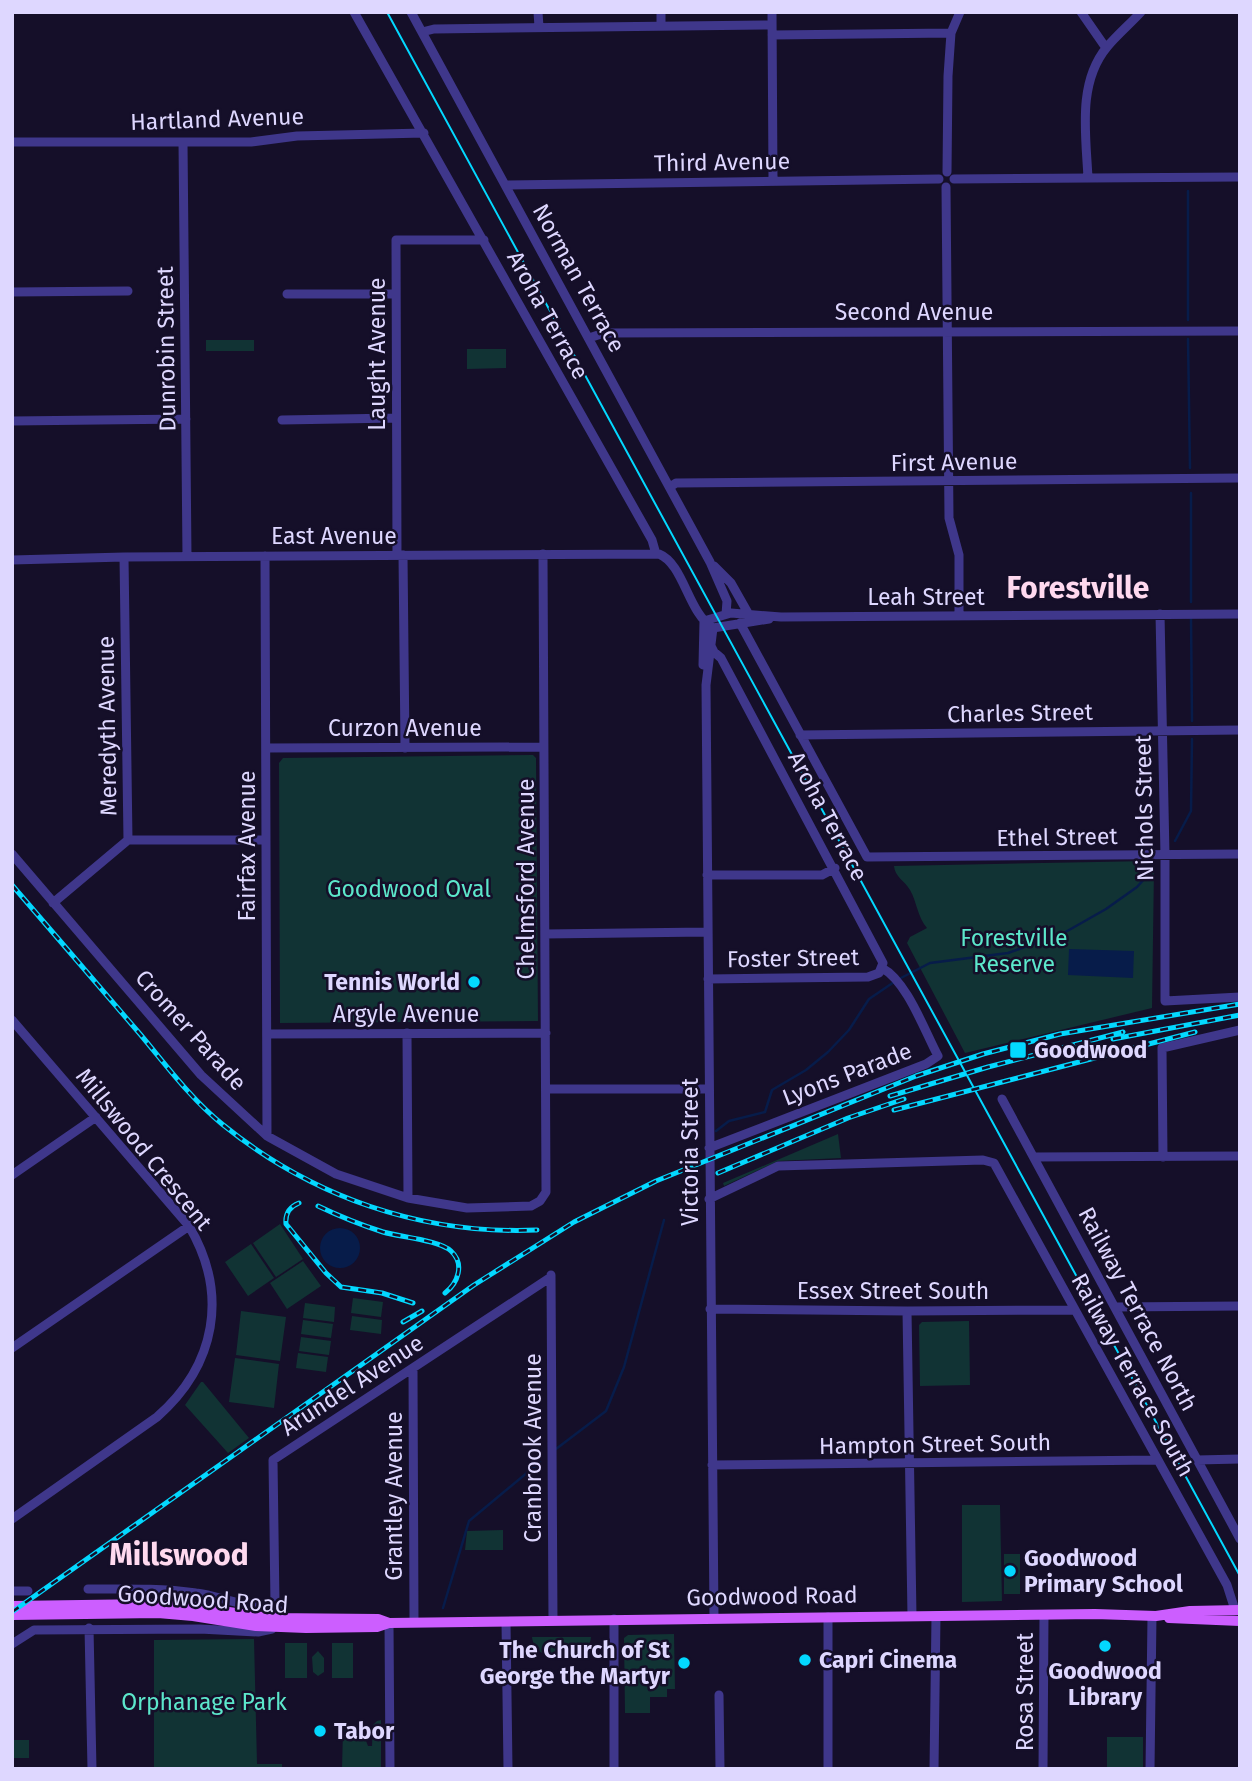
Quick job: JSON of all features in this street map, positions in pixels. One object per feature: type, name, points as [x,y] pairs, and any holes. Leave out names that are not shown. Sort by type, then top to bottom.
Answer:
[{"type":"main road","name":"Goodwood Road","points":[[12,1606],[162,1604],[282,1623],[378,1619],[389,1623]]},
{"type":"main road","name":"Goodwood Road","points":[[12,1615],[150,1613],[377,1628],[389,1623],[414,1622],[614,1619],[1044,1615],[1154,1616],[1189,1620],[1238,1617]]},
{"type":"street","name":"Aroha Terrace","points":[[355,12],[652,540],[656,554],[663,555],[671,563],[704,621],[713,628]]},
{"type":"street","name":"Norman Terrace","points":[[411,12],[710,562],[727,599],[726,614]]},
{"type":"street","points":[[538,12],[538,27]]},
{"type":"street","points":[[661,12],[661,26]]},
{"type":"street","points":[[772,12],[773,180]]},
{"type":"street","points":[[959,616],[958,555],[948,518],[949,331],[946,187],[942,185],[947,177],[951,33],[960,12]]},
{"type":"street","points":[[1081,12],[1106,48]]},
{"type":"street","points":[[1088,178],[1085,117],[1088,83],[1106,48],[1141,12]]},
{"type":"street","points":[[422,32],[434,29],[772,25]]},
{"type":"street","points":[[772,35],[951,33]]},
{"type":"street","name":"Hartland Avenue","points":[[12,142],[251,142],[297,136],[424,133]]},
{"type":"street","name":"Dunrobin Street","points":[[183,142],[187,556]]},
{"type":"street","name":"Third Avenue","points":[[506,185],[947,177],[1240,177]]},
{"type":"street","name":"Laught Avenue","points":[[405,748],[396,418],[396,240],[484,240]]},
{"type":"street","points":[[12,292],[128,291]]},
{"type":"street","points":[[287,294],[396,294]]},
{"type":"street","name":"Second Avenue","points":[[589,338],[604,333],[1240,331]]},
{"type":"street","points":[[282,420],[396,418]]},
{"type":"street","points":[[12,421],[186,419]]},
{"type":"street","name":"First Avenue","points":[[670,486],[676,483],[1240,478]]},
{"type":"street","name":"Chelmsford Avenue","points":[[540,1201],[546,1192],[547,1090],[543,554]]},
{"type":"street","name":"East Avenue","points":[[12,560],[187,556],[656,554]]},
{"type":"street","name":"Fairfax Avenue","points":[[265,556],[267,1136]]},
{"type":"street","name":"Meredyth Avenue","points":[[53,903],[128,840],[124,557]]},
{"type":"street","name":"Norman Terrace","points":[[710,562],[731,583],[748,613]]},
{"type":"street","name":"Leah Street","points":[[704,621],[726,614],[748,613],[781,617],[1240,614]]},
{"type":"street","name":"Nichols Street","points":[[1160,614],[1165,1001],[1240,997]]},
{"type":"street","name":"Leah Street","points":[[713,628],[781,617]]},
{"type":"street","name":"Victoria Street","points":[[704,621],[702,648],[706,685],[714,1618]]},
{"type":"street","points":[[740,623],[800,735]]},
{"type":"street","name":"Victoria Street","points":[[706,685],[713,628]]},
{"type":"street","name":"Aroha Terrace","points":[[710,644],[723,663],[882,957],[883,971]]},
{"type":"street","name":"Charles Street","points":[[800,735],[1240,730]]},
{"type":"street","name":"Ethel Street","points":[[800,735],[864,855],[874,858],[1240,854]]},
{"type":"street","name":"Curzon Avenue","points":[[266,748],[544,747]]},
{"type":"street","points":[[128,840],[266,840]]},
{"type":"street","name":"Cromer Parade","points":[[12,854],[201,1075],[267,1136],[336,1174],[408,1198],[467,1208],[531,1206],[540,1201]]},
{"type":"street","points":[[707,876],[822,875],[835,869]]},
{"type":"street","points":[[545,934],[707,932]]},
{"type":"street","name":"Foster Street","points":[[708,979],[868,977],[883,971]]},
{"type":"street","name":"Lyons Parade","points":[[709,1148],[926,1064],[938,1056],[902,987],[883,971]]},
{"type":"street","name":"Millswood Crescent","points":[[12,1020],[189,1226],[207,1266],[213,1304],[205,1348],[191,1378],[178,1397],[158,1417],[12,1519]]},
{"type":"street","points":[[1163,1157],[1161,1048],[1240,1030]]},
{"type":"street","name":"Argyle Avenue","points":[[267,1034],[546,1032]]},
{"type":"street","points":[[407,1033],[408,1198]]},
{"type":"street","points":[[547,1090],[708,1089]]},
{"type":"street","name":"Railway Terrace North","points":[[1002,1099],[1240,1539]]},
{"type":"street","points":[[12,1175],[96,1117]]},
{"type":"street","points":[[1034,1157],[1240,1156]]},
{"type":"street","name":"Railway Terrace South","points":[[709,1199],[778,1166],[991,1161],[999,1169],[1227,1586],[1238,1617]]},
{"type":"street","points":[[12,1348],[189,1226]]},
{"type":"street","name":"Arundel Avenue","points":[[282,1623],[275,1604],[274,1460],[551,1276]]},
{"type":"street","name":"Cranbrook Avenue","points":[[551,1276],[553,1620]]},
{"type":"street","points":[[1115,1307],[1240,1306]]},
{"type":"street","name":"Essex Street South","points":[[710,1309],[1075,1310]]},
{"type":"street","points":[[907,1311],[912,1616]]},
{"type":"street","name":"Grantley Avenue","points":[[412,1369],[414,1622]]},
{"type":"street","points":[[1197,1460],[1240,1459]]},
{"type":"street","name":"Hampton Street South","points":[[712,1465],[1158,1460]]},
{"type":"street","points":[[88,1589],[155,1589],[199,1593],[262,1608],[275,1604]]},
{"type":"street","points":[[12,1591],[28,1591]]},
{"type":"street","name":"Rosa Street","points":[[1043,1769],[1044,1615]]},
{"type":"street","points":[[934,1769],[936,1616]]},
{"type":"street","points":[[1150,1769],[1154,1616]]},
{"type":"street","points":[[828,1617],[828,1769]]},
{"type":"street","points":[[200,1629],[206,1625],[206,1618]]},
{"type":"street","points":[[614,1619],[614,1769]]},
{"type":"street","points":[[506,1622],[508,1769]]},
{"type":"street","points":[[12,1644],[34,1630],[89,1628],[258,1632],[282,1623]]},
{"type":"street","points":[[389,1623],[390,1769]]},
{"type":"street","points":[[89,1628],[92,1769]]},
{"type":"street","points":[[377,1628],[389,1651]]},
{"type":"street","points":[[719,1695],[720,1769]]},
{"type":"green space","points":[[206,340],[254,340],[254,351],[206,351]]},
{"type":"green space","points":[[467,349],[506,349],[506,368],[467,369]]},
{"type":"green space","name":"Goodwood Oval","points":[[533,755],[536,758],[538,1021],[280,1023],[279,763],[283,758]]},
{"type":"green space","name":"Forestville Reserve","points":[[1150,861],[1154,868],[1152,1008],[965,1053],[907,943],[910,937],[927,928],[910,890],[898,876],[894,866]]},
{"type":"green space","points":[[838,1134],[841,1158],[778,1161],[724,1186],[723,1183]]},
{"type":"green space","points":[[280,1224],[303,1259],[276,1277],[253,1243]]},
{"type":"green space","points":[[251,1244],[274,1278],[248,1296],[225,1262]]},
{"type":"green space","points":[[303,1261],[321,1286],[287,1309],[270,1283]]},
{"type":"green space","points":[[353,1298],[383,1302],[381,1317],[351,1313]]},
{"type":"green space","points":[[305,1303],[335,1307],[334,1322],[303,1318]]},
{"type":"green space","points":[[241,1311],[286,1317],[280,1361],[236,1355]]},
{"type":"green space","points":[[352,1316],[382,1320],[381,1334],[350,1330]]},
{"type":"green space","points":[[303,1320],[333,1324],[331,1338],[301,1334]]},
{"type":"green space","points":[[969,1321],[970,1385],[920,1386],[919,1325],[922,1322]]},
{"type":"green space","points":[[301,1337],[331,1341],[329,1355],[299,1351]]},
{"type":"green space","points":[[298,1353],[328,1357],[326,1372],[296,1368]]},
{"type":"green space","points":[[235,1358],[279,1364],[274,1408],[229,1402]]},
{"type":"green space","points":[[201,1382],[249,1438],[228,1453],[185,1405]]},
{"type":"green space","points":[[962,1505],[1000,1505],[1002,1601],[962,1602]]},
{"type":"green space","points":[[503,1530],[503,1550],[465,1550],[467,1531]]},
{"type":"green space","points":[[1004,1554],[1020,1554],[1020,1594],[1004,1594]]},
{"type":"green space","points":[[674,1634],[675,1689],[667,1689],[667,1697],[650,1697],[650,1713],[625,1713],[624,1638],[628,1635]]},
{"type":"green space","points":[[532,1637],[591,1637],[588,1647],[581,1653],[562,1659],[542,1653],[535,1647]]},
{"type":"green space","name":"Orphanage Park","points":[[254,1639],[257,1764],[282,1764],[282,1769],[154,1769],[154,1640]]},
{"type":"green space","points":[[285,1643],[307,1643],[307,1678],[285,1678]]},
{"type":"green space","points":[[332,1643],[353,1643],[353,1678],[332,1678]]},
{"type":"green space","points":[[318,1651],[324,1658],[324,1672],[318,1676],[313,1672],[312,1657]]},
{"type":"green space","points":[[381,1720],[381,1769],[342,1769],[343,1730],[363,1733],[368,1746],[372,1746],[373,1725]]},
{"type":"green space","points":[[1107,1737],[1143,1737],[1143,1769],[1107,1769]]},
{"type":"green space","points":[[12,1740],[29,1740],[29,1758],[12,1758]]},
{"type":"water","points":[[1069,949],[1134,951],[1133,978],[1068,975]]},
{"type":"water","points":[[340,1228],[354,1234],[360,1248],[354,1262],[340,1268],[326,1262],[320,1248],[326,1234]]},
{"type":"waterway","points":[[1188,191],[1188,320]]},
{"type":"waterway","points":[[1188,339],[1190,468]]},
{"type":"waterway","points":[[1191,493],[1191,602]]},
{"type":"waterway","points":[[1191,618],[1192,721]]},
{"type":"waterway","points":[[1175,841],[1191,811],[1192,739]]},
{"type":"waterway","points":[[716,1131],[729,1121],[765,1112],[772,1090],[806,1070],[828,1052],[849,1030],[869,999],[897,980],[930,963],[1008,953],[1062,934],[1106,909],[1137,887],[1154,868]]},
{"type":"waterway","points":[[556,1449],[606,1411],[624,1367],[664,1220]]},
{"type":"waterway","points":[[443,1608],[469,1521],[540,1462]]},
{"type":"tram line","points":[[387,12],[1240,1576]]},
{"type":"railway","points":[[12,885],[189,1093],[222,1124],[257,1150],[331,1191],[410,1218],[494,1230],[537,1230]]},
{"type":"railway","points":[[12,1612],[474,1285],[574,1222],[656,1181],[916,1076],[983,1054],[1060,1034],[1240,1004]]},
{"type":"railway","points":[[1113,1039],[1240,1015]]},
{"type":"railway","points":[[890,1096],[1123,1032]]},
{"type":"railway","points":[[894,1110],[1195,1032]]},
{"type":"railway","points":[[718,1173],[848,1118],[904,1099]]},
{"type":"railway","points":[[299,1203],[288,1211],[286,1224],[341,1287],[382,1293],[413,1303]]},
{"type":"railway","points":[[318,1206],[375,1229],[429,1241],[451,1251],[459,1267],[456,1279],[445,1293]]},
{"type":"railway","points":[[403,1322],[422,1311]]},
{"type":"place","name":"Tennis World","points":[[474,982]]},
{"type":"place","name":"Goodwood","points":[[1018,1050]]},
{"type":"place","name":"Goodwood Primary School","points":[[1010,1571]]},
{"type":"place","name":"Goodwood Library","points":[[1105,1646]]},
{"type":"place","name":"Capri Cinema","points":[[805,1660]]},
{"type":"place","name":"The Church of St George the Martyr","points":[[684,1663]]},
{"type":"place","name":"Tabor","points":[[320,1731]]},
{"type":"district","name":"Forestville","points":[[1078,588]]},
{"type":"district","name":"Millswood","points":[[179,1555]]}]
